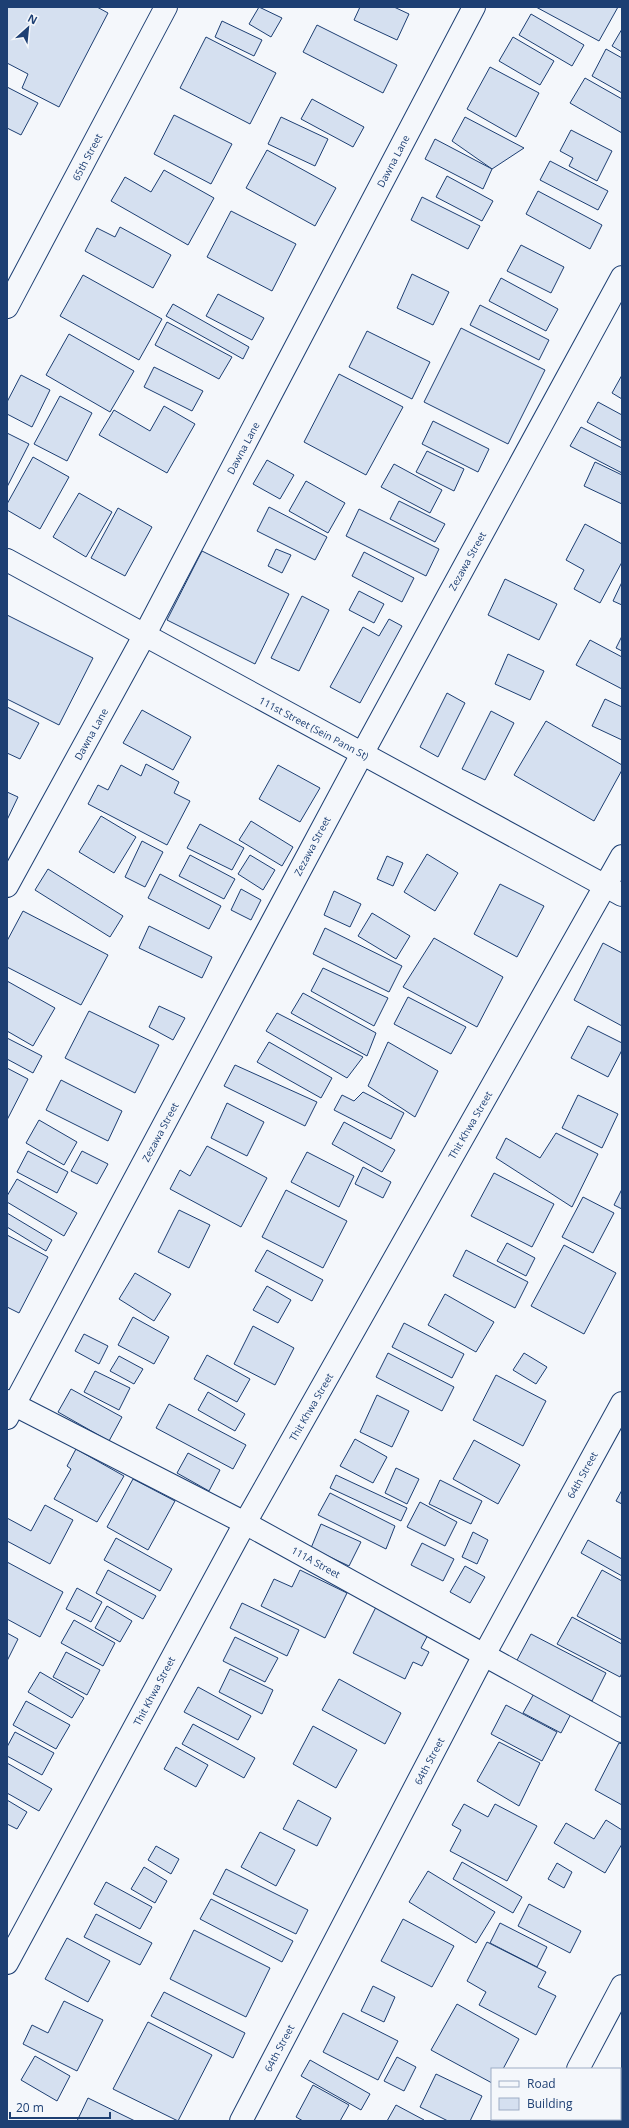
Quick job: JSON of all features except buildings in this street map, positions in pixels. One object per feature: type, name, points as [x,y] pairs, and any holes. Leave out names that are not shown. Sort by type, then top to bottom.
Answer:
[{"type":"street","name":"65th Street","points":[[7,306],[166,7]]},
{"type":"street","name":"Dawna Lane","points":[[7,886],[144,636],[474,7]]},
{"type":"street","name":"Zezawa Street","points":[[9,1408],[362,754],[622,277]]},
{"type":"street","name":"111st Street (Sein Pann St)","points":[[7,560],[614,891]]},
{"type":"street","name":"Thit Khwa Street","points":[[7,1964],[245,1523],[614,891],[622,856]]},
{"type":"street","name":"64th Street","points":[[240,2121],[484,1655],[622,1403]]},
{"type":"street","name":"111A Street","points":[[9,1408],[245,1523],[622,1731]]},
{"type":"street","points":[[579,2068],[622,1986]]}]
